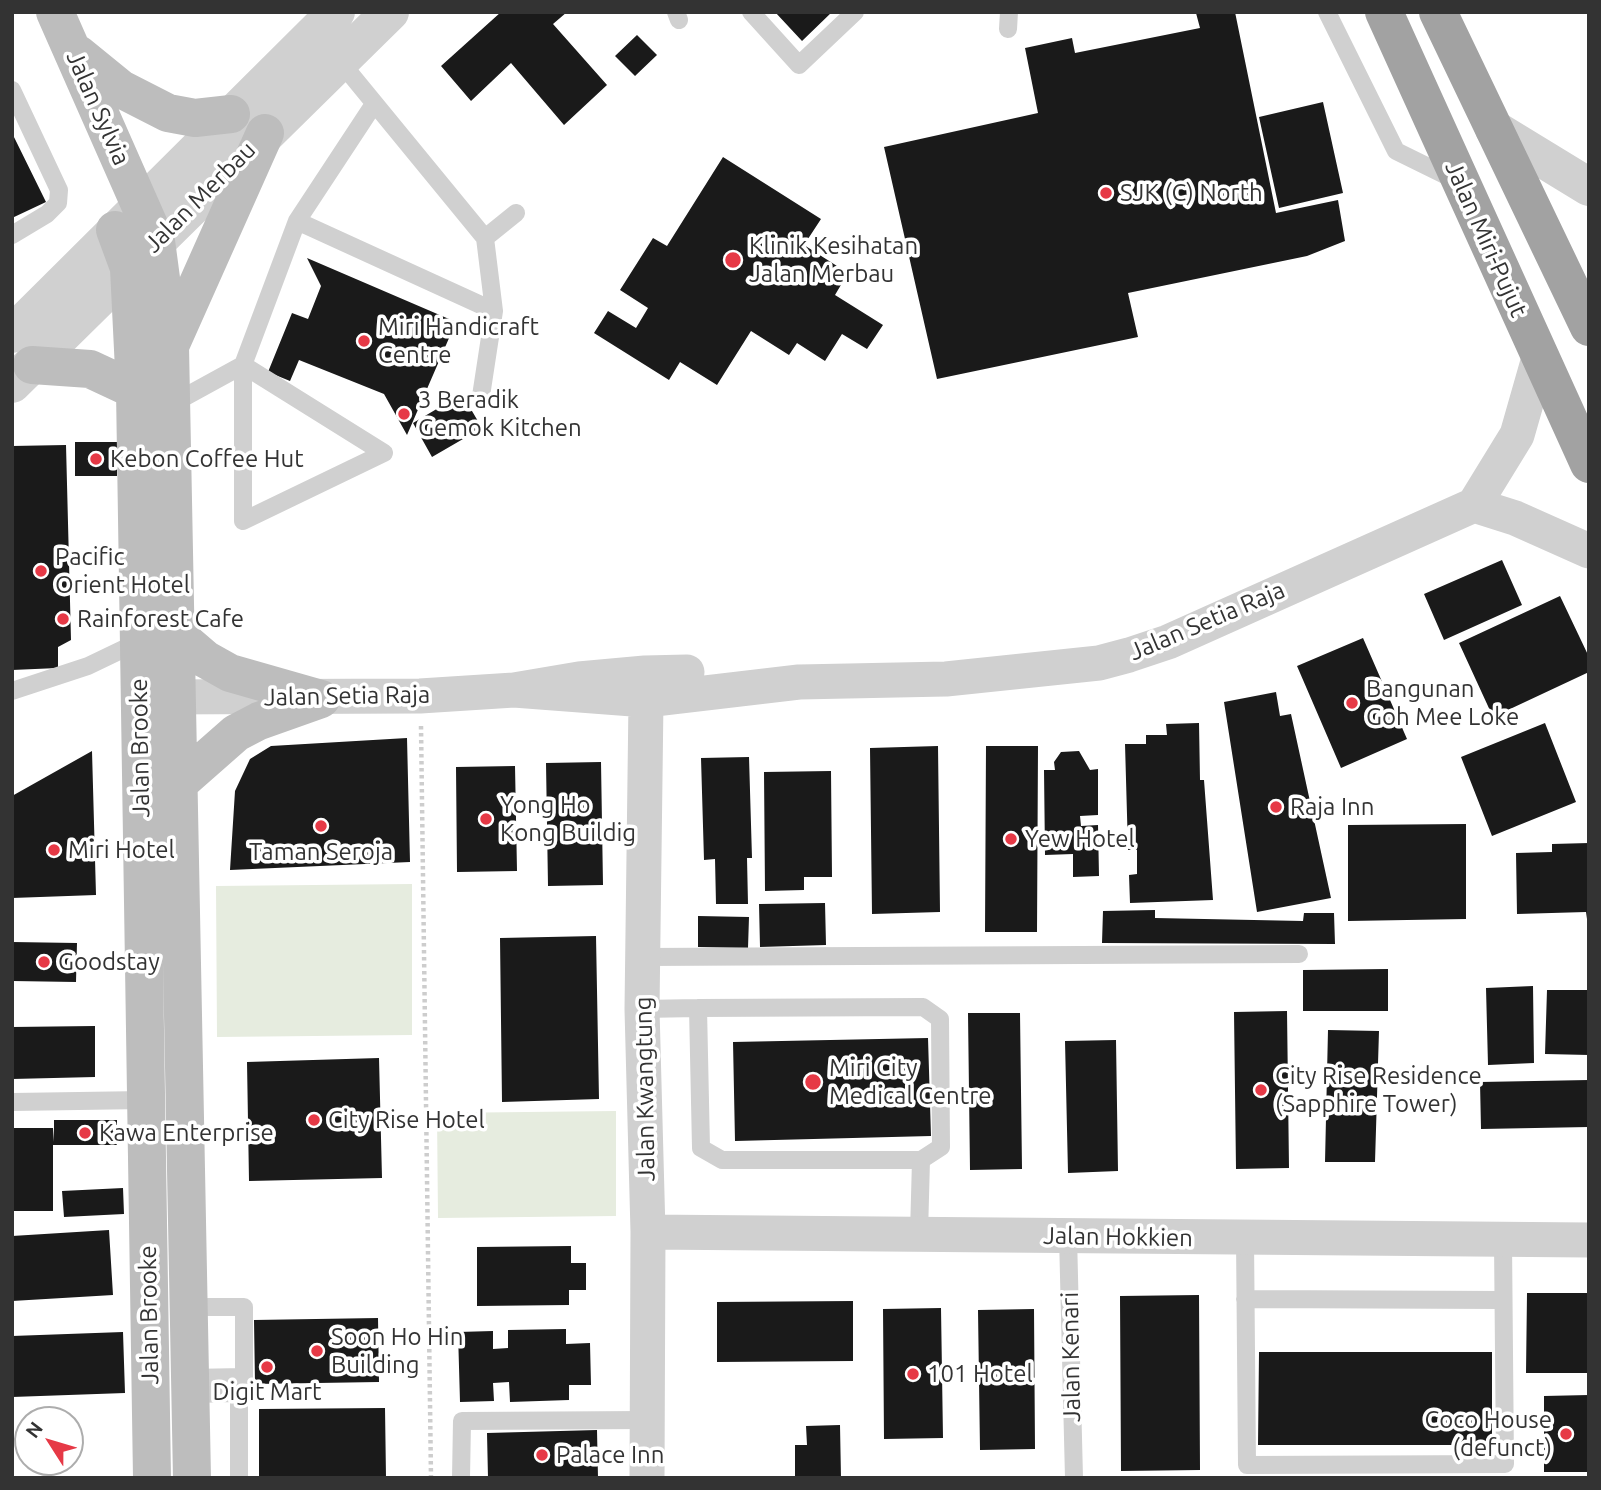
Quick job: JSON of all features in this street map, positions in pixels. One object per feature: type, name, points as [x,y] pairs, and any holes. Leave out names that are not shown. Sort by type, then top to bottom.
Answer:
[{"type":"highway","name":"Jalan Miri-Pujut","points":[[1384,12],[1589,464]]},
{"type":"highway","points":[[1438,12],[1589,327]]},
{"type":"main road","name":"Jalan Sylvia","points":[[55,12],[74,51],[127,217],[143,254]]},
{"type":"main road","points":[[74,51],[121,89],[167,113],[195,118],[231,114]]},
{"type":"main road","points":[[170,346],[265,133]]},
{"type":"main road","name":"Jalan Brooke","points":[[143,254],[170,346],[192,1478]]},
{"type":"main road","name":"Jalan Brooke","points":[[143,254],[135,390],[152,1478]]},
{"type":"main road","points":[[19,361],[90,369],[135,390]]},
{"type":"main road","points":[[177,635],[205,659],[230,673],[321,699]]},
{"type":"main road","points":[[178,784],[236,733],[259,721],[321,699]]},
{"type":"street","name":"Jalan Merbau","points":[[19,361],[127,217],[336,12]]},
{"type":"street","name":"Jalan Merbau","points":[[19,361],[143,254],[390,12]]},
{"type":"street","points":[[1494,128],[1589,187]]},
{"type":"street","points":[[1539,358],[1517,435],[1474,505],[1516,518],[1589,551]]},
{"type":"street","name":"Jalan Setia Raja","points":[[514,690],[646,700],[799,682],[946,679],[1099,663],[1168,642],[1474,505]]},
{"type":"street","points":[[579,679],[612,682],[646,700],[666,686],[702,671]]},
{"type":"street","name":"Jalan Setia Raja","points":[[139,697],[321,699],[420,696],[514,690],[579,679],[702,671],[799,682]]},
{"type":"street","name":"Jalan Kwangtung","points":[[646,700],[642,1009],[648,1232],[647,1478]]},
{"type":"street","name":"Jalan Hokkien","points":[[648,1232],[1589,1241]]},
{"type":"lane","points":[[751,12],[800,65],[855,12]]},
{"type":"lane","points":[[1326,12],[1396,151],[1461,183]]},
{"type":"lane","points":[[339,60],[485,238],[494,311],[481,396]]},
{"type":"lane","points":[[12,90],[59,190],[58,202],[47,214],[12,234]]},
{"type":"lane","points":[[243,365],[384,453],[243,521],[243,365],[298,221],[374,104]]},
{"type":"lane","points":[[485,238],[516,213]]},
{"type":"lane","points":[[298,221],[494,311]]},
{"type":"lane","points":[[170,405],[243,365]]},
{"type":"lane","points":[[12,691],[88,666],[138,642]]},
{"type":"lane","points":[[643,957],[1299,954]]},
{"type":"lane","points":[[642,1009],[698,1008],[923,1007],[940,1019],[941,1147],[921,1160],[722,1160],[701,1148],[698,1008]]},
{"type":"lane","points":[[12,1102],[145,1100]]},
{"type":"lane","points":[[919,1234],[921,1160]]},
{"type":"lane","name":"Jalan Kenari","points":[[1068,1236],[1074,1478]]},
{"type":"lane","points":[[1245,1238],[1247,1465],[1505,1464],[1503,1241]]},
{"type":"lane","points":[[1245,1299],[1503,1300]]},
{"type":"lane","points":[[188,1307],[244,1307],[244,1377],[190,1386]]},
{"type":"lane","points":[[190,1386],[239,1393],[239,1478]]},
{"type":"lane","points":[[461,1478],[461,1421],[646,1420]]},
{"type":"path","points":[[420,696],[431,1478]]},
{"type":"shaded area","points":[[412,884],[412,1035],[217,1037],[216,886]]},
{"type":"shaded area","points":[[616,1111],[616,1216],[438,1218],[437,1113]]},
{"type":"building","points":[[501,12],[567,12],[553,24],[607,85],[564,125],[511,63],[471,101],[441,66]]},
{"type":"building","points":[[775,12],[832,12],[802,41]]},
{"type":"building","name":"SJK (C) North","points":[[1235,12],[1276,213],[1338,200],[1345,241],[1307,256],[1128,293],[1138,337],[937,379],[884,147],[1038,113],[1025,48],[1072,38],[1075,53],[1200,28],[1196,13]]},
{"type":"building","points":[[637,35],[657,55],[635,76],[615,56]]},
{"type":"building","points":[[1323,102],[1343,193],[1279,208],[1259,117]]},
{"type":"building","points":[[12,133],[46,202],[12,218]]},
{"type":"building","name":"Klinik Kesihatan Jalan Merbau","points":[[723,157],[821,219],[804,245],[848,273],[835,295],[883,325],[867,349],[842,334],[825,361],[797,343],[789,355],[751,331],[717,385],[680,362],[669,380],[594,333],[608,311],[636,328],[648,308],[620,290],[653,238],[667,246]]},
{"type":"building","name":"Miri Handicraft Centre","points":[[307,258],[456,322],[407,435],[384,394],[299,360],[290,381],[268,372],[292,313],[308,319],[321,286]]},
{"type":"building","points":[[462,394],[482,428],[432,457],[413,423]]},
{"type":"building","name":"Kebon Coffee Hut","points":[[75,442],[117,442],[117,476],[75,476]]},
{"type":"building","name":"Pacific Orient Hotel","points":[[66,445],[71,640],[58,647],[58,668],[12,670],[12,446]]},
{"type":"building","points":[[1502,560],[1522,605],[1444,640],[1424,594]]},
{"type":"building","points":[[1560,596],[1589,657],[1589,672],[1493,717],[1459,643]]},
{"type":"building","name":"Bangunan Goh Mee Loke","points":[[1363,638],[1407,739],[1341,768],[1297,666]]},
{"type":"building","name":"Raja Inn","points":[[1276,692],[1280,716],[1291,714],[1331,898],[1257,912],[1224,702]]},
{"type":"building","points":[[1199,723],[1200,780],[1204,780],[1213,900],[1130,903],[1129,875],[1137,874],[1137,850],[1128,850],[1125,744],[1146,744],[1146,735],[1167,735],[1166,724]]},
{"type":"building","points":[[1545,723],[1576,802],[1492,836],[1461,757]]},
{"type":"building","name":"Taman Seroja","points":[[407,738],[410,862],[230,870],[235,791],[250,759],[271,746]]},
{"type":"building","points":[[938,746],[940,912],[872,914],[870,748]]},
{"type":"building","name":"Yew Hotel","points":[[986,746],[1038,746],[1037,932],[985,932]]},
{"type":"building","name":"Miri Hotel","points":[[92,751],[96,895],[12,898],[12,796]]},
{"type":"building","points":[[1079,751],[1090,770],[1098,769],[1098,815],[1080,816],[1081,826],[1098,825],[1099,876],[1073,877],[1073,854],[1045,855],[1044,770],[1055,770],[1054,762],[1061,752]]},
{"type":"building","points":[[749,757],[752,858],[747,858],[748,904],[716,904],[715,859],[704,860],[701,758]]},
{"type":"building","points":[[601,762],[603,885],[548,886],[546,763]]},
{"type":"building","name":"Yong Ho Kong Buildig","points":[[515,766],[517,871],[457,872],[456,767]]},
{"type":"building","points":[[831,771],[832,877],[804,877],[804,890],[765,891],[764,772]]},
{"type":"building","points":[[1466,824],[1466,919],[1348,921],[1348,825]]},
{"type":"building","points":[[1589,843],[1589,933],[1586,912],[1517,914],[1516,853],[1552,852],[1552,844]]},
{"type":"building","points":[[825,903],[826,945],[760,947],[759,904]]},
{"type":"building","points":[[1155,910],[1155,918],[1303,921],[1304,913],[1334,913],[1335,944],[1102,943],[1103,911]]},
{"type":"building","points":[[698,916],[749,917],[748,948],[698,947]]},
{"type":"building","points":[[596,936],[599,1099],[502,1102],[500,938]]},
{"type":"building","name":"Goodstay","points":[[12,942],[77,943],[76,982],[12,981]]},
{"type":"building","points":[[1388,969],[1388,1011],[1303,1011],[1303,970]]},
{"type":"building","points":[[1533,986],[1534,1063],[1488,1065],[1486,988]]},
{"type":"building","points":[[1547,990],[1589,990],[1589,1055],[1545,1054]]},
{"type":"building","name":"City Rise Residence (Sapphire Tower)","points":[[1287,1011],[1289,1168],[1236,1169],[1234,1012]]},
{"type":"building","points":[[968,1013],[1020,1013],[1022,1169],[970,1170]]},
{"type":"building","points":[[95,1026],[95,1077],[12,1079],[12,1027]]},
{"type":"building","points":[[1328,1030],[1379,1031],[1375,1162],[1325,1162]]},
{"type":"building","points":[[928,1038],[931,1136],[735,1141],[733,1042]]},
{"type":"building","points":[[1116,1040],[1118,1171],[1068,1173],[1065,1041]]},
{"type":"building","name":"City Rise Hotel","points":[[379,1058],[382,1178],[249,1181],[247,1062]]},
{"type":"building","points":[[1589,1080],[1589,1127],[1481,1129],[1480,1082]]},
{"type":"building","points":[[54,1120],[117,1120],[117,1145],[53,1145],[53,1211],[12,1211],[12,1128],[53,1128],[54,1142]]},
{"type":"building","points":[[123,1188],[124,1214],[64,1217],[62,1191]]},
{"type":"building","points":[[109,1230],[113,1295],[12,1301],[12,1236]]},
{"type":"building","points":[[571,1246],[571,1263],[586,1263],[586,1290],[569,1290],[569,1305],[477,1306],[477,1247]]},
{"type":"building","points":[[1527,1293],[1589,1293],[1589,1373],[1526,1373]]},
{"type":"building","points":[[1199,1295],[1200,1470],[1121,1471],[1120,1296]]},
{"type":"building","points":[[853,1301],[853,1361],[717,1362],[717,1302]]},
{"type":"building","name":"101 Hotel","points":[[941,1308],[943,1438],[884,1439],[883,1309]]},
{"type":"building","points":[[1034,1309],[1035,1449],[980,1450],[978,1310]]},
{"type":"building","name":"Soon Ho Hin Building","points":[[378,1318],[379,1382],[255,1384],[254,1320]]},
{"type":"building","points":[[566,1329],[566,1344],[590,1343],[591,1385],[569,1385],[569,1400],[510,1402],[509,1382],[493,1383],[494,1401],[460,1402],[458,1332],[493,1331],[493,1349],[508,1348],[508,1330]]},
{"type":"building","points":[[123,1332],[125,1393],[12,1397],[12,1336]]},
{"type":"building","points":[[1259,1352],[1492,1352],[1492,1445],[1258,1445]]},
{"type":"building","name":"Coco House (defunct)","points":[[1589,1395],[1589,1472],[1544,1472],[1544,1396]]},
{"type":"building","points":[[385,1408],[386,1478],[259,1478],[259,1409]]},
{"type":"building","points":[[840,1425],[841,1478],[795,1478],[795,1445],[807,1445],[806,1426]]},
{"type":"building","name":"Palace Inn","points":[[597,1430],[598,1478],[488,1478],[487,1433]]},
{"type":"place","name":"SJK (C) North","points":[[1106,193]]},
{"type":"place","name":"Klinik Kesihatan Jalan Merbau","points":[[733,260]]},
{"type":"place","name":"Miri Handicraft Centre","points":[[364,341]]},
{"type":"place","name":"3 Beradik Gemok Kitchen","points":[[404,414]]},
{"type":"place","name":"Kebon Coffee Hut","points":[[96,459]]},
{"type":"place","name":"Pacific Orient Hotel","points":[[41,571]]},
{"type":"place","name":"Rainforest Cafe","points":[[63,619]]},
{"type":"place","name":"Bangunan Goh Mee Loke","points":[[1352,703]]},
{"type":"place","name":"Raja Inn","points":[[1276,807]]},
{"type":"place","name":"Yong Ho Kong Buildig","points":[[486,819]]},
{"type":"place","name":"Taman Seroja","points":[[321,826]]},
{"type":"place","name":"Yew Hotel","points":[[1011,839]]},
{"type":"place","name":"Miri Hotel","points":[[54,850]]},
{"type":"place","name":"Goodstay","points":[[44,962]]},
{"type":"place","name":"Miri City Medical Centre","points":[[813,1082]]},
{"type":"place","name":"City Rise Residence (Sapphire Tower)","points":[[1261,1090]]},
{"type":"place","name":"City Rise Hotel","points":[[314,1120]]},
{"type":"place","name":"Kawa Enterprise","points":[[85,1133]]},
{"type":"place","name":"Soon Ho Hin Building","points":[[317,1351]]},
{"type":"place","name":"Digit Mart","points":[[267,1367]]},
{"type":"place","name":"101 Hotel","points":[[913,1374]]},
{"type":"place","name":"Coco House (defunct)","points":[[1566,1434]]},
{"type":"place","name":"Palace Inn","points":[[542,1455]]}]
